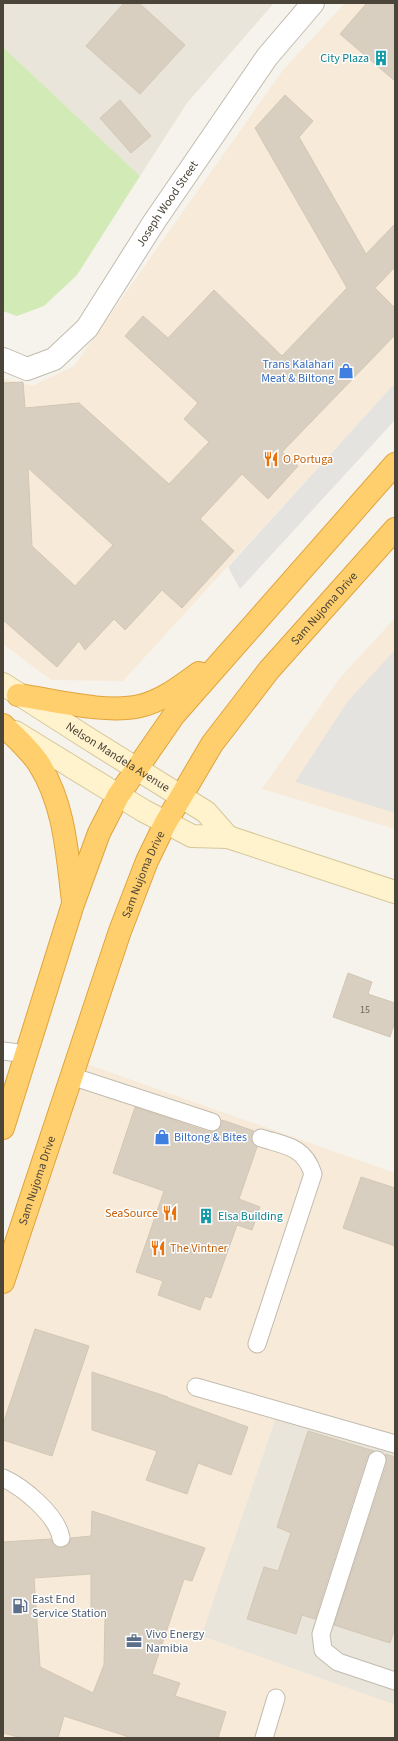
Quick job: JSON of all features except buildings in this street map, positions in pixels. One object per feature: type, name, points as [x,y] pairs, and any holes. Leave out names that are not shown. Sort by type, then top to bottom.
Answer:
[{"type":"highway","points":[[3,1128],[73,904],[99,833],[118,796],[174,715],[395,464]]},
{"type":"highway","name":"Sam Nujoma Drive","points":[[3,1282],[120,931],[147,861],[165,824],[212,744],[269,670],[395,529]]},
{"type":"highway","points":[[11,689],[102,708],[140,706],[175,691],[232,648]]},
{"type":"highway","points":[[3,725],[38,763],[55,797],[64,830],[73,904]]},
{"type":"main road","name":"Nelson Mandela Avenue","points":[[11,689],[206,812],[228,837]]},
{"type":"main road","points":[[3,725],[165,824],[192,836],[228,837],[395,892]]},
{"type":"street","name":"Joseph Wood Street","points":[[3,359],[27,369],[54,359],[87,328],[154,222],[267,57],[313,3]]},
{"type":"lane","points":[[3,1051],[27,1054]]},
{"type":"lane","points":[[71,1076],[212,1122]]},
{"type":"lane","points":[[256,1344],[313,1174],[306,1156],[296,1150],[260,1138]]},
{"type":"lane","points":[[196,1387],[395,1444]]},
{"type":"lane","points":[[377,1460],[321,1634],[323,1650],[338,1662],[395,1681]]},
{"type":"lane","points":[[3,1478],[14,1483],[44,1509],[60,1532],[61,1538]]},
{"type":"lane","points":[[264,1738],[276,1698]]},
{"type":"shaded area","points":[[3,3],[274,3],[187,103],[140,176],[3,47]]},
{"type":"shaded area","points":[[345,3],[395,3],[395,383],[123,681],[51,680],[3,644],[3,378],[32,386],[74,366],[283,70]]},
{"type":"shaded area","points":[[395,383],[395,420],[240,589],[228,567]]},
{"type":"shaded area","points":[[395,618],[395,829],[262,789],[340,678]]},
{"type":"shaded area","points":[[395,650],[395,813],[295,782],[348,701]]},
{"type":"shaded area","points":[[78,1061],[395,1173],[395,1437],[280,1405],[201,1636],[395,1705],[395,1738],[3,1738],[3,1287]]},
{"type":"shaded area","points":[[280,1405],[395,1437],[395,1705],[201,1636]]},
{"type":"green space","points":[[3,47],[140,176],[77,275],[44,306],[17,316],[3,311]]},
{"type":"place","name":"City Plaza","points":[[381,58]]},
{"type":"place","name":"Trans Kalahari Meat & Biltong","points":[[346,371]]},
{"type":"place","name":"O Portuga","points":[[271,459]]},
{"type":"place","name":"Biltong & Bites","points":[[162,1137]]},
{"type":"place","name":"SeaSource","points":[[170,1213]]},
{"type":"place","name":"Elsa Building","points":[[206,1216]]},
{"type":"place","name":"The Vintner","points":[[158,1248]]},
{"type":"place","name":"East End Service Station","points":[[20,1606]]},
{"type":"place","name":"Vivo Energy Namibia","points":[[134,1641]]}]
